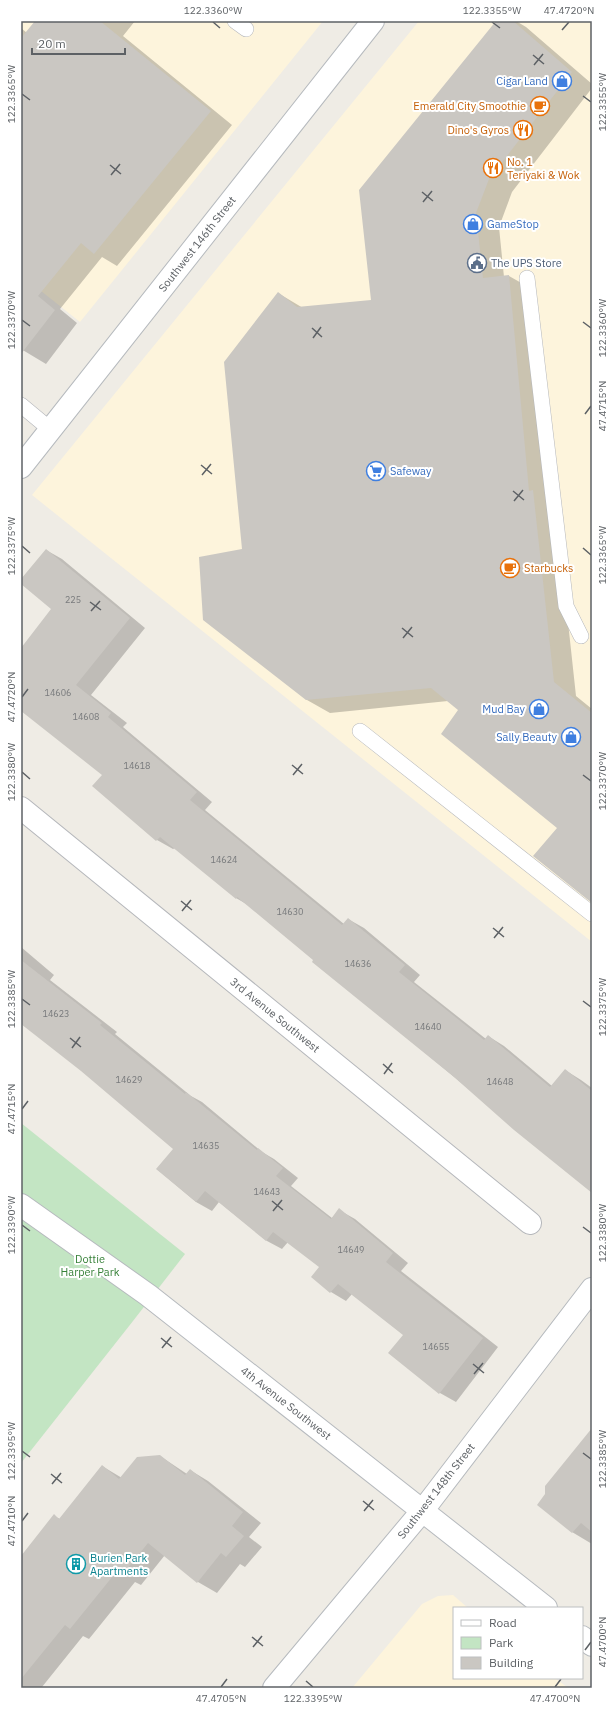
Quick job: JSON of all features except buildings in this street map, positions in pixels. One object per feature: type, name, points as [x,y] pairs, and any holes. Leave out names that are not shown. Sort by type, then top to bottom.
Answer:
[{"type":"street","name":"Southwest 146th Street","points":[[21,467],[372,21]]},
{"type":"street","name":"3rd Avenue Southwest","points":[[21,808],[530,1223]]},
{"type":"street","name":"4th Avenue Southwest","points":[[21,1205],[148,1295],[545,1607]]},
{"type":"street","name":"Southwest 148th Street","points":[[274,1688],[423,1510],[592,1289]]},
{"type":"street","points":[[583,1638],[592,1645]]},
{"type":"lane","points":[[528,278],[566,606],[581,636]]},
{"type":"lane","points":[[21,405],[51,430]]},
{"type":"lane","points":[[360,731],[592,914]]},
{"type":"shaded area","points":[[21,21],[323,21],[80,322],[21,275]]},
{"type":"shaded area","points":[[419,21],[592,21],[592,942],[32,495]]},
{"type":"shaded area","points":[[453,1595],[467,1607],[453,1607],[453,1679],[556,1679],[568,1688],[352,1688],[422,1604],[438,1596]]},
{"type":"green space","name":"Dottie Harper Park","points":[[21,1123],[185,1254],[21,1463]]},
{"type":"place","name":"Cigar Land","points":[[562,81]]},
{"type":"place","name":"Emerald City Smoothie","points":[[540,106]]},
{"type":"place","name":"Dino's Gyros","points":[[523,130]]},
{"type":"place","name":"No. 1 Teriyaki & Wok","points":[[493,168]]},
{"type":"place","name":"GameStop","points":[[473,224]]},
{"type":"place","name":"The UPS Store","points":[[477,263]]},
{"type":"place","name":"Safeway","points":[[376,471]]},
{"type":"place","name":"Starbucks","points":[[510,568]]},
{"type":"place","name":"Mud Bay","points":[[539,709]]},
{"type":"place","name":"Sally Beauty","points":[[571,737]]},
{"type":"place","name":"Burien Park Apartments","points":[[76,1564]]}]
